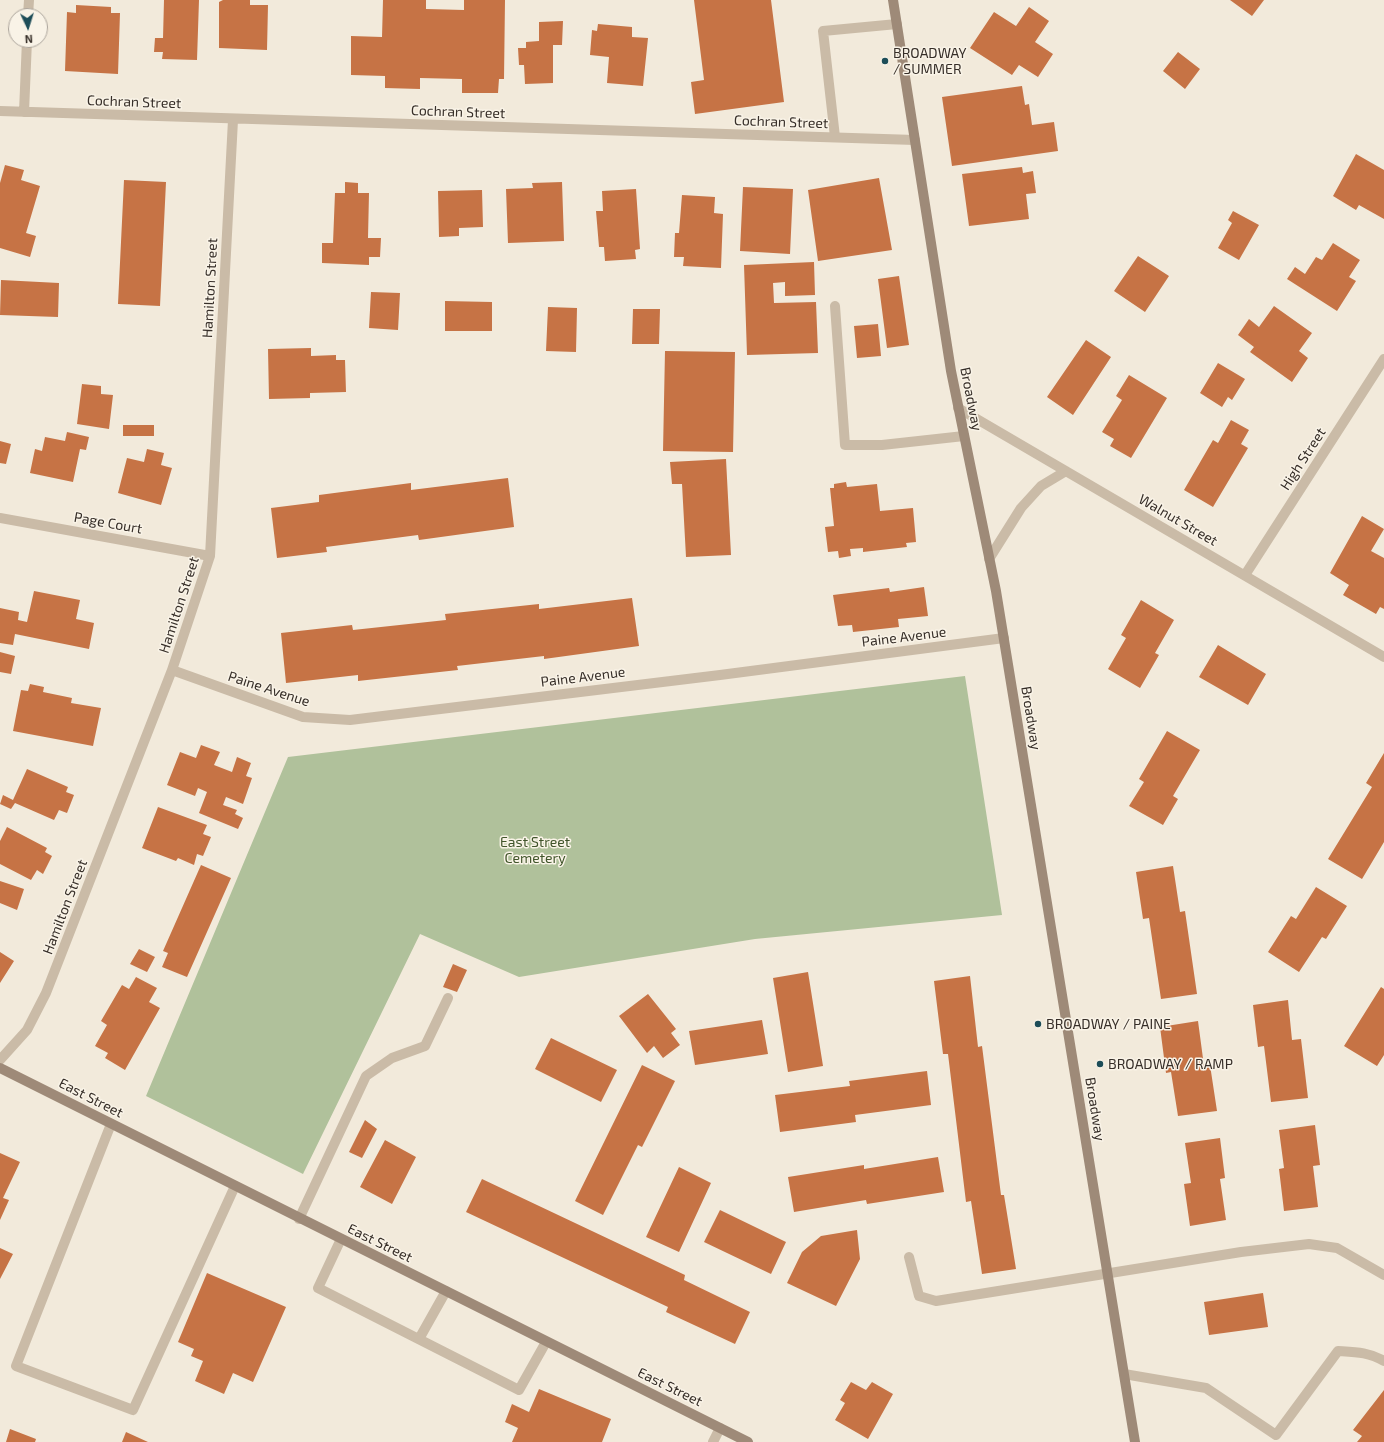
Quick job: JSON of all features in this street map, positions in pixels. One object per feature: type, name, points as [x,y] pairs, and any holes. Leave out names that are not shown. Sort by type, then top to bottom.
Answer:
[{"type":"main road","name":"Broadway","points":[[896,3],[897,24],[914,140],[951,371],[1004,638],[1135,1442]]},
{"type":"main road","name":"East Street","points":[[0,1068],[299,1219],[748,1442]]},
{"type":"street","points":[[835,137],[823,31],[897,24]]},
{"type":"street","points":[[24,112],[27,48]]},
{"type":"street","name":"Cochran Street","points":[[0,111],[485,128],[914,140]]},
{"type":"street","name":"Hamilton Street","points":[[0,1060],[27,1030],[46,994],[172,670],[210,556],[233,120]]},
{"type":"street","points":[[835,306],[845,444],[882,446],[964,436]]},
{"type":"street","name":"High Street","points":[[1245,575],[1384,358]]},
{"type":"street","name":"Walnut Street","points":[[958,408],[1384,657]]},
{"type":"street","points":[[989,559],[1021,508],[1041,486],[1066,471]]},
{"type":"street","name":"Page Court","points":[[0,518],[210,556]]},
{"type":"street","name":"Paine Avenue","points":[[172,670],[303,717],[350,720],[720,675],[1004,638]]},
{"type":"street","points":[[299,1219],[366,1076],[392,1058],[425,1046],[448,998]]},
{"type":"street","points":[[111,1124],[16,1366],[133,1410],[234,1186]]},
{"type":"street","points":[[341,1239],[318,1288],[520,1390],[546,1342]]},
{"type":"street","points":[[908,1257],[919,1296],[936,1301],[1241,1252],[1309,1244],[1337,1248],[1384,1275]]},
{"type":"street","points":[[419,1339],[446,1291]]},
{"type":"street","points":[[1124,1374],[1206,1388],[1276,1435],[1338,1351],[1359,1352],[1375,1356],[1384,1361]]},
{"type":"street","points":[[713,1442],[720,1428]]},
{"type":"green space","name":"East Street Cemetery","points":[[965,676],[1002,915],[755,939],[519,977],[420,934],[303,1174],[146,1096],[288,757]]},
{"type":"building","points":[[164,0],[199,0],[197,60],[162,59],[163,52],[154,52],[155,38],[163,38]]},
{"type":"building","points":[[223,0],[250,0],[250,5],[268,5],[267,50],[219,48],[219,2]]},
{"type":"building","points":[[383,0],[426,0],[426,9],[464,10],[464,0],[505,0],[504,79],[499,79],[498,93],[462,93],[462,79],[420,78],[420,89],[385,88],[385,76],[351,75],[351,36],[382,37]]},
{"type":"building","points":[[694,0],[771,0],[784,102],[695,114],[691,82],[704,80]]},
{"type":"building","points":[[1230,0],[1264,0],[1252,16]]},
{"type":"building","points":[[76,5],[111,7],[111,13],[120,13],[118,74],[65,71],[67,12],[76,13]]},
{"type":"building","points":[[1029,7],[1049,21],[1035,42],[1053,54],[1038,77],[1019,65],[1012,75],[970,48],[994,12],[1016,26]]},
{"type":"building","points":[[563,21],[562,45],[553,45],[553,83],[525,84],[524,65],[519,65],[518,48],[526,48],[526,42],[539,41],[539,22]]},
{"type":"building","points":[[598,24],[632,27],[632,37],[648,38],[643,86],[607,83],[609,57],[590,55],[592,30],[597,31]]},
{"type":"building","points":[[1178,52],[1200,69],[1185,89],[1163,71]]},
{"type":"building","points":[[1022,86],[1025,105],[1029,104],[1032,125],[1054,122],[1058,151],[952,166],[942,97]]},
{"type":"building","points":[[1356,154],[1384,170],[1384,219],[1359,205],[1356,210],[1333,196]]},
{"type":"building","points":[[5,165],[24,170],[21,180],[40,186],[26,233],[36,236],[30,257],[0,248],[0,183]]},
{"type":"building","points":[[1022,167],[1023,173],[1033,171],[1036,193],[1026,194],[1029,219],[969,226],[962,174]]},
{"type":"building","points":[[879,178],[892,250],[818,261],[808,190]]},
{"type":"building","points":[[124,180],[166,182],[160,306],[118,304]]},
{"type":"building","points":[[345,182],[358,183],[358,193],[369,193],[368,238],[381,238],[380,257],[369,257],[369,265],[322,263],[322,243],[333,243],[335,193],[345,193]]},
{"type":"building","points":[[562,182],[564,241],[508,243],[506,189],[533,188],[532,183]]},
{"type":"building","points":[[743,187],[793,189],[790,254],[740,251]]},
{"type":"building","points":[[636,189],[640,249],[635,250],[636,259],[605,261],[604,247],[599,247],[596,211],[603,211],[602,191]]},
{"type":"building","points":[[482,190],[483,227],[459,228],[459,236],[439,237],[438,191]]},
{"type":"building","points":[[682,195],[715,197],[714,213],[723,214],[721,268],[683,266],[684,257],[674,257],[675,233],[679,233]]},
{"type":"building","points":[[1233,211],[1259,225],[1239,260],[1218,248],[1232,223],[1228,220]]},
{"type":"building","points":[[1333,243],[1360,260],[1349,277],[1356,281],[1337,311],[1287,279],[1295,267],[1305,274],[1316,257],[1322,260]]},
{"type":"building","points":[[1138,256],[1169,276],[1145,312],[1114,291]]},
{"type":"building","points":[[814,262],[815,295],[785,296],[785,282],[773,283],[774,303],[816,302],[818,353],[747,355],[744,265]]},
{"type":"building","points":[[899,276],[909,345],[887,348],[878,279]]},
{"type":"building","points":[[1,280],[59,283],[58,317],[0,315]]},
{"type":"building","points":[[371,292],[400,293],[398,330],[369,328]]},
{"type":"building","points":[[445,301],[492,302],[492,331],[445,331]]},
{"type":"building","points":[[1274,306],[1312,333],[1299,351],[1308,358],[1292,382],[1250,352],[1254,347],[1238,335],[1249,319],[1259,327]]},
{"type":"building","points":[[548,307],[577,308],[576,352],[546,351]]},
{"type":"building","points":[[633,309],[660,309],[659,344],[632,344]]},
{"type":"building","points":[[878,324],[881,356],[857,358],[854,326]]},
{"type":"building","points":[[1086,340],[1111,357],[1073,415],[1047,397]]},
{"type":"building","points":[[311,348],[311,356],[336,355],[336,360],[345,360],[346,392],[310,393],[310,398],[269,399],[268,349]]},
{"type":"building","points":[[665,351],[735,352],[733,452],[663,451]]},
{"type":"building","points":[[1218,363],[1245,379],[1232,400],[1228,397],[1222,407],[1200,393]]},
{"type":"building","points":[[1129,375],[1167,398],[1131,458],[1110,446],[1114,439],[1102,432],[1122,400],[1116,396]]},
{"type":"building","points":[[82,384],[101,386],[101,394],[113,395],[109,429],[77,424]]},
{"type":"building","points":[[1231,420],[1249,430],[1241,444],[1248,448],[1213,507],[1184,490],[1213,440],[1218,443]]},
{"type":"building","points":[[123,425],[154,425],[154,436],[123,436]]},
{"type":"building","points":[[67,432],[89,437],[86,450],[80,449],[73,482],[30,473],[35,449],[42,451],[45,437],[65,441]]},
{"type":"building","points":[[0,441],[11,444],[6,464],[0,463]]},
{"type":"building","points":[[147,449],[164,453],[161,465],[172,468],[161,505],[118,493],[127,458],[144,462]]},
{"type":"building","points":[[726,459],[731,555],[686,557],[682,484],[672,484],[670,462]]},
{"type":"building","points":[[508,478],[514,527],[419,540],[418,535],[326,547],[327,552],[277,558],[271,508],[319,502],[319,495],[411,483],[411,490]]},
{"type":"building","points":[[846,482],[847,487],[877,484],[880,511],[913,508],[916,542],[906,543],[907,547],[863,552],[863,548],[850,549],[851,556],[839,558],[838,551],[828,552],[825,527],[834,526],[830,488],[834,488],[834,484]]},
{"type":"building","points":[[1362,516],[1384,529],[1371,551],[1384,558],[1384,609],[1380,607],[1376,614],[1343,595],[1349,585],[1330,573]]},
{"type":"building","points":[[924,587],[928,616],[898,619],[899,627],[853,632],[852,625],[838,626],[833,595],[889,588],[890,592]]},
{"type":"building","points":[[34,591],[80,600],[76,619],[94,623],[89,649],[15,634],[13,645],[0,643],[0,608],[19,612],[18,620],[27,622]]},
{"type":"building","points":[[632,598],[639,646],[544,659],[544,656],[457,666],[458,670],[358,681],[358,675],[286,683],[281,633],[352,625],[353,630],[446,620],[445,614],[539,604],[539,609]]},
{"type":"building","points":[[1141,600],[1174,620],[1155,653],[1159,655],[1140,688],[1108,669],[1126,638],[1121,635]]},
{"type":"building","points":[[1218,645],[1266,674],[1248,705],[1199,677]]},
{"type":"building","points":[[0,652],[15,656],[11,674],[0,672]]},
{"type":"building","points":[[30,684],[44,687],[43,692],[72,698],[71,703],[101,708],[93,746],[13,731],[21,690],[28,691]]},
{"type":"building","points":[[1167,731],[1200,750],[1173,796],[1178,799],[1163,825],[1129,806],[1144,782],[1139,779]]},
{"type":"building","points":[[201,745],[220,752],[214,765],[232,772],[237,757],[251,763],[246,776],[252,778],[243,804],[226,797],[223,805],[237,810],[235,814],[243,818],[238,829],[199,813],[207,792],[198,788],[195,796],[167,785],[180,752],[196,758]]},
{"type":"building","points":[[1384,753],[1384,842],[1362,879],[1328,859],[1372,787],[1366,783]]},
{"type":"building","points":[[27,769],[68,787],[66,792],[74,795],[67,813],[59,810],[54,820],[15,803],[11,809],[0,804],[3,795],[13,800]]},
{"type":"building","points":[[158,807],[207,825],[203,834],[211,837],[203,856],[197,854],[194,865],[178,858],[176,861],[142,848]]},
{"type":"building","points":[[7,827],[47,848],[45,852],[52,856],[43,874],[37,870],[31,880],[0,864],[0,841]]},
{"type":"building","points":[[201,865],[231,878],[187,977],[162,967],[168,953],[163,951]]},
{"type":"building","points":[[1173,866],[1180,912],[1185,911],[1197,994],[1161,999],[1149,918],[1143,919],[1136,872]]},
{"type":"building","points":[[0,881],[24,889],[17,910],[0,903]]},
{"type":"building","points":[[1316,887],[1347,906],[1326,939],[1322,937],[1299,972],[1268,952],[1291,916],[1296,919]]},
{"type":"building","points":[[139,949],[155,957],[147,972],[130,964]]},
{"type":"building","points":[[0,952],[14,961],[0,983]]},
{"type":"building","points":[[453,964],[467,970],[457,992],[443,987]]},
{"type":"building","points":[[808,972],[823,1066],[788,1072],[773,978]]},
{"type":"building","points":[[970,976],[978,1047],[982,1046],[1001,1195],[1004,1195],[1016,1269],[982,1274],[971,1201],[966,1202],[948,1054],[943,1054],[934,981]]},
{"type":"building","points":[[136,977],[157,988],[149,1002],[160,1008],[125,1070],[105,1058],[108,1053],[95,1046],[107,1025],[101,1021],[122,985],[129,989]]},
{"type":"building","points":[[1381,987],[1384,989],[1384,1055],[1377,1066],[1344,1046]]},
{"type":"building","points":[[648,994],[676,1029],[671,1033],[680,1045],[663,1058],[654,1046],[647,1053],[619,1016]]},
{"type":"building","points":[[1288,1000],[1292,1040],[1301,1039],[1308,1098],[1271,1102],[1264,1046],[1258,1047],[1253,1005]]},
{"type":"building","points":[[762,1020],[768,1054],[695,1065],[689,1031]]},
{"type":"building","points":[[1198,1021],[1204,1066],[1210,1065],[1217,1111],[1178,1116],[1171,1072],[1166,1073],[1160,1027]]},
{"type":"building","points":[[551,1038],[617,1070],[601,1102],[535,1069]]},
{"type":"building","points":[[642,1065],[675,1081],[642,1147],[638,1145],[603,1215],[575,1201]]},
{"type":"building","points":[[927,1071],[931,1105],[855,1115],[856,1122],[780,1132],[775,1095],[850,1086],[849,1081]]},
{"type":"building","points":[[365,1120],[377,1129],[362,1158],[349,1152]]},
{"type":"building","points":[[1315,1125],[1320,1165],[1313,1166],[1318,1207],[1284,1211],[1279,1169],[1284,1168],[1279,1130]]},
{"type":"building","points":[[1220,1138],[1225,1178],[1220,1179],[1226,1220],[1190,1226],[1184,1184],[1191,1183],[1185,1143]]},
{"type":"building","points":[[385,1140],[416,1157],[392,1204],[360,1187]]},
{"type":"building","points":[[0,1153],[20,1162],[3,1198],[9,1200],[0,1220]]},
{"type":"building","points":[[938,1157],[944,1192],[867,1204],[866,1200],[794,1212],[788,1177],[864,1165],[864,1169]]},
{"type":"building","points":[[679,1167],[711,1183],[679,1252],[646,1237]]},
{"type":"building","points":[[482,1179],[685,1275],[684,1280],[750,1312],[735,1344],[666,1312],[668,1307],[466,1212]]},
{"type":"building","points":[[720,1210],[786,1242],[771,1274],[704,1242]]},
{"type":"building","points":[[857,1230],[860,1259],[836,1306],[787,1283],[802,1252],[821,1236]]},
{"type":"building","points":[[0,1248],[13,1254],[0,1279]]},
{"type":"building","points":[[207,1273],[286,1307],[253,1382],[233,1373],[224,1394],[195,1381],[203,1361],[191,1356],[194,1349],[178,1342]]},
{"type":"building","points":[[1263,1293],[1268,1327],[1209,1335],[1204,1302]]},
{"type":"building","points":[[851,1382],[866,1390],[872,1382],[893,1394],[868,1439],[835,1420],[845,1403],[840,1400]]},
{"type":"building","points":[[539,1389],[611,1419],[602,1442],[512,1442],[518,1428],[505,1422],[512,1404],[529,1412]]},
{"type":"building","points":[[1384,1390],[1384,1442],[1357,1442],[1362,1436],[1353,1430]]},
{"type":"building","points":[[10,1429],[36,1439],[35,1442],[6,1442]]},
{"type":"building","points":[[126,1432],[148,1442],[122,1442]]},
{"type":"place","name":"BROADWAY / SUMMER","points":[[885,61]]},
{"type":"place","name":"BROADWAY / PAINE","points":[[1038,1024]]},
{"type":"place","name":"BROADWAY / RAMP","points":[[1100,1064]]}]
